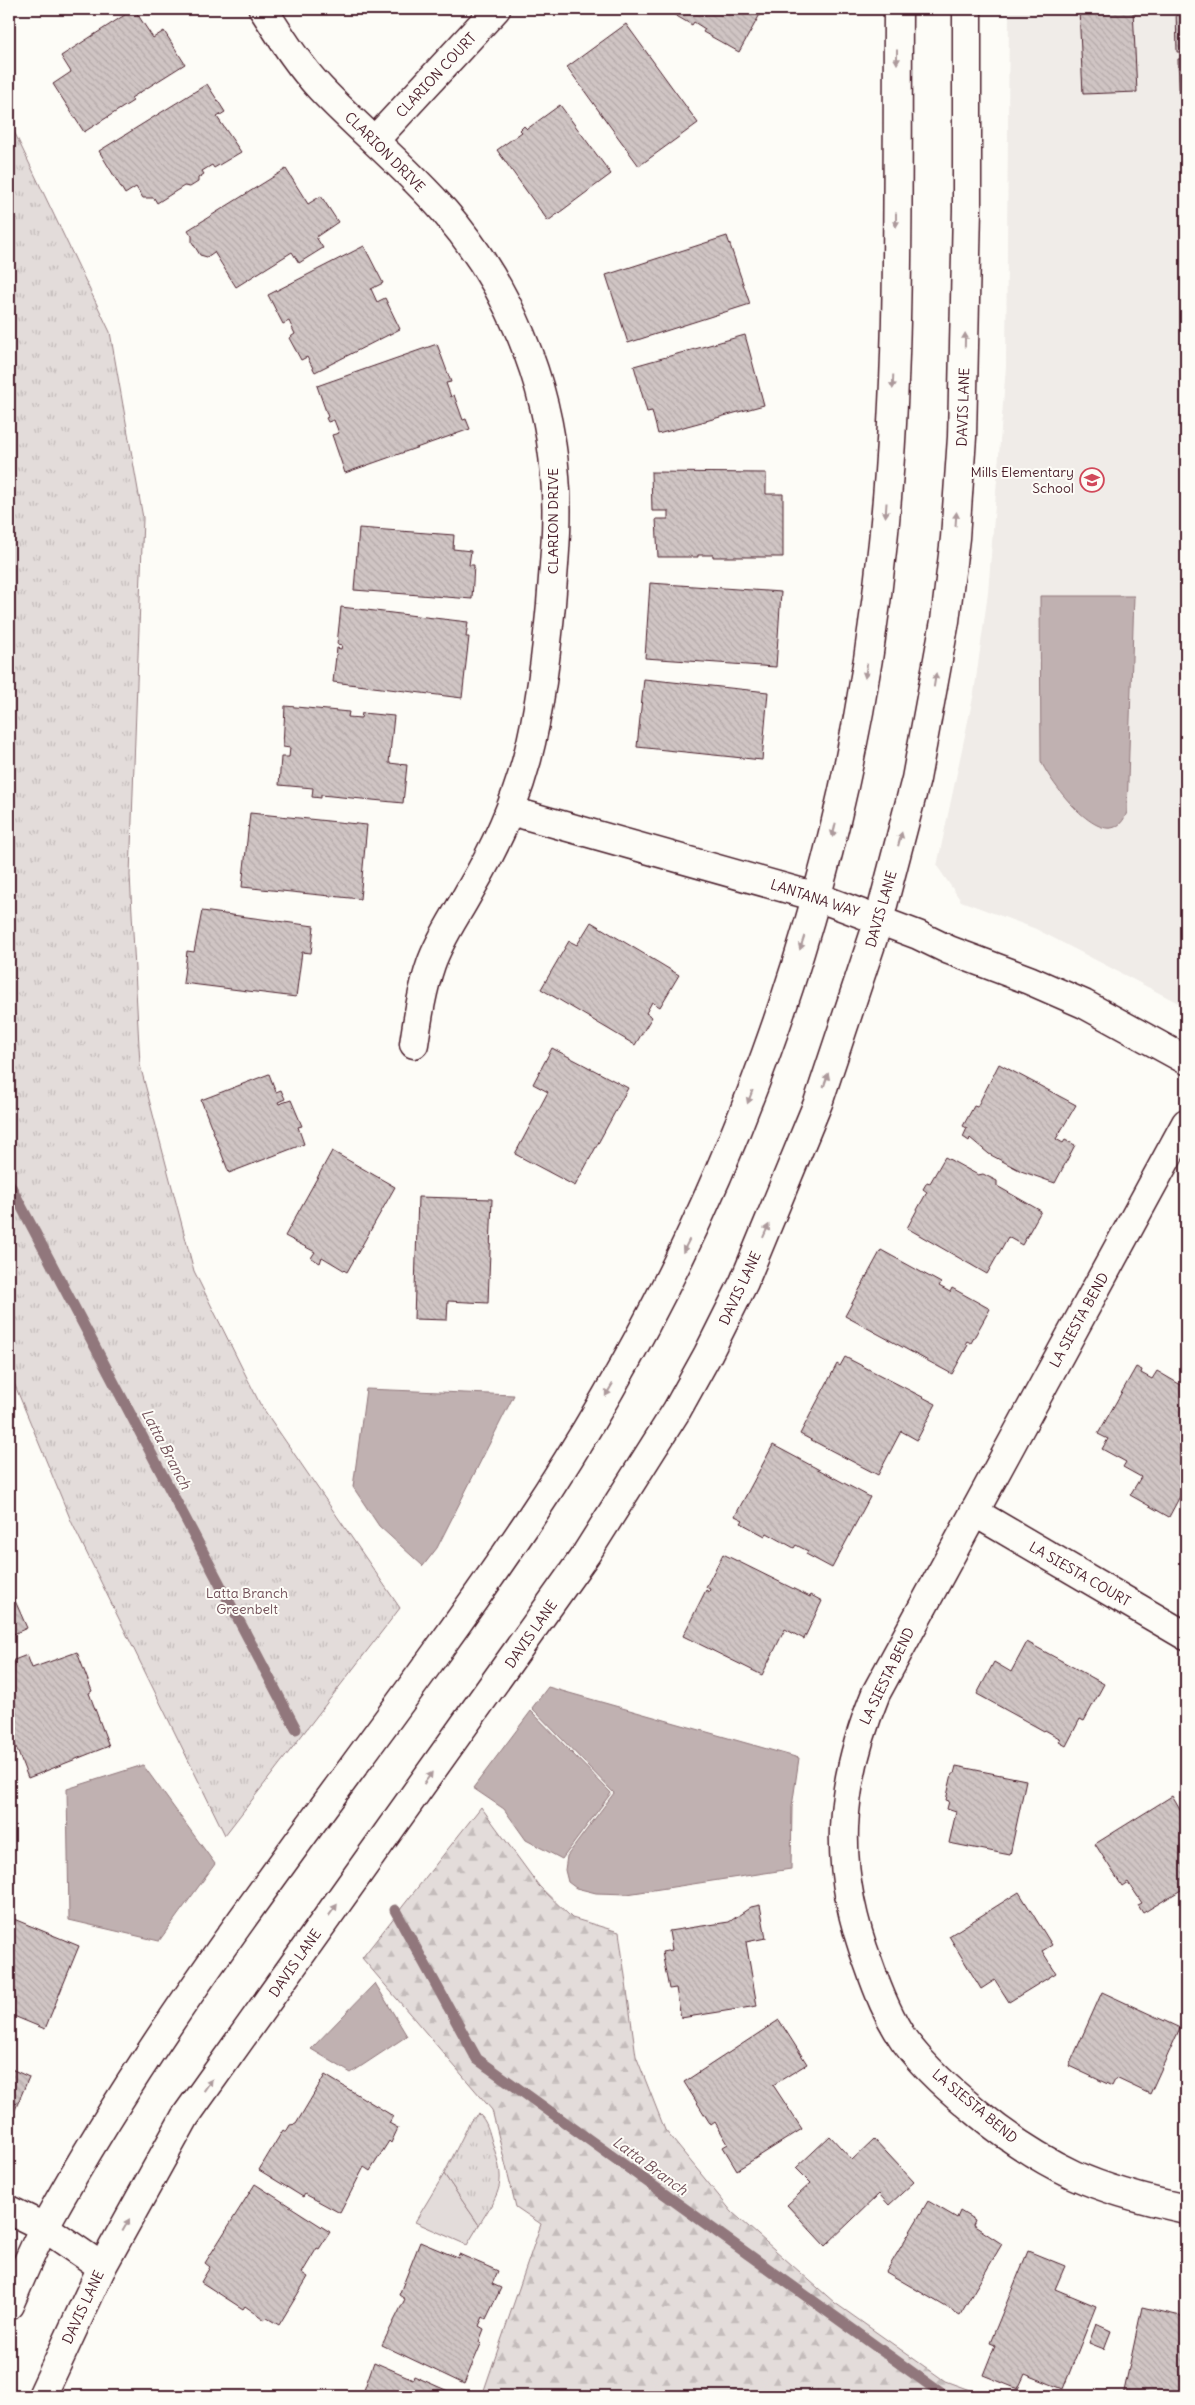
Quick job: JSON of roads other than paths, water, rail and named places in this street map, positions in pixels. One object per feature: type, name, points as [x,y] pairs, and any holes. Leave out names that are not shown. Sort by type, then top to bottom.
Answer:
[{"type":"street","name":"CLARION DRIVE","points":[[263,9],[290,52],[320,88],[375,140],[445,212],[488,270],[506,300],[529,356],[546,417],[555,476],[556,545],[549,627],[539,699],[527,758],[511,811],[491,853],[444,933],[432,963],[421,999],[414,1044]]},
{"type":"street","name":"CLARION COURT","points":[[375,140],[496,9]]},
{"type":"street","points":[[9,2305],[44,2227],[104,2126],[170,2024],[257,1897],[528,1521],[613,1383],[688,1243],[724,1162],[782,1008],[817,897],[856,732],[872,637],[883,544],[889,461],[896,299],[898,9]]},
{"type":"street","name":"DAVIS LANE","points":[[42,2396],[102,2268],[185,2117],[586,1554],[677,1410],[744,1282],[776,1209],[818,1103],[879,920],[916,779],[933,695],[945,621],[955,538],[962,437],[965,346],[967,9]]},
{"type":"street","name":"LANTANA WAY","points":[[511,811],[817,897],[879,920],[1084,1004],[1186,1060]]},
{"type":"street","name":"LA SIESTA BEND","points":[[1186,1123],[896,1654],[862,1729],[846,1795],[843,1854],[853,1918],[873,1978],[888,2012],[904,2040],[942,2083],[997,2129],[1032,2152],[1075,2175],[1126,2193],[1186,2209]]},
{"type":"street","name":"LA SIESTA COURT","points":[[974,1512],[1186,1636]]},
{"type":"street","points":[[9,2210],[44,2227],[102,2268]]},
{"type":"waterway","name":"Latta Branch","points":[[9,1183],[296,1729]]},
{"type":"waterway","name":"Latta Branch","points":[[395,1910],[477,2059],[945,2396]]},
{"type":"place","name":"Mills Elementary School","points":[[1092,480]]},
{"type":"park label","name":"Latta Branch Greenbelt","points":[[247,1602]]}]
